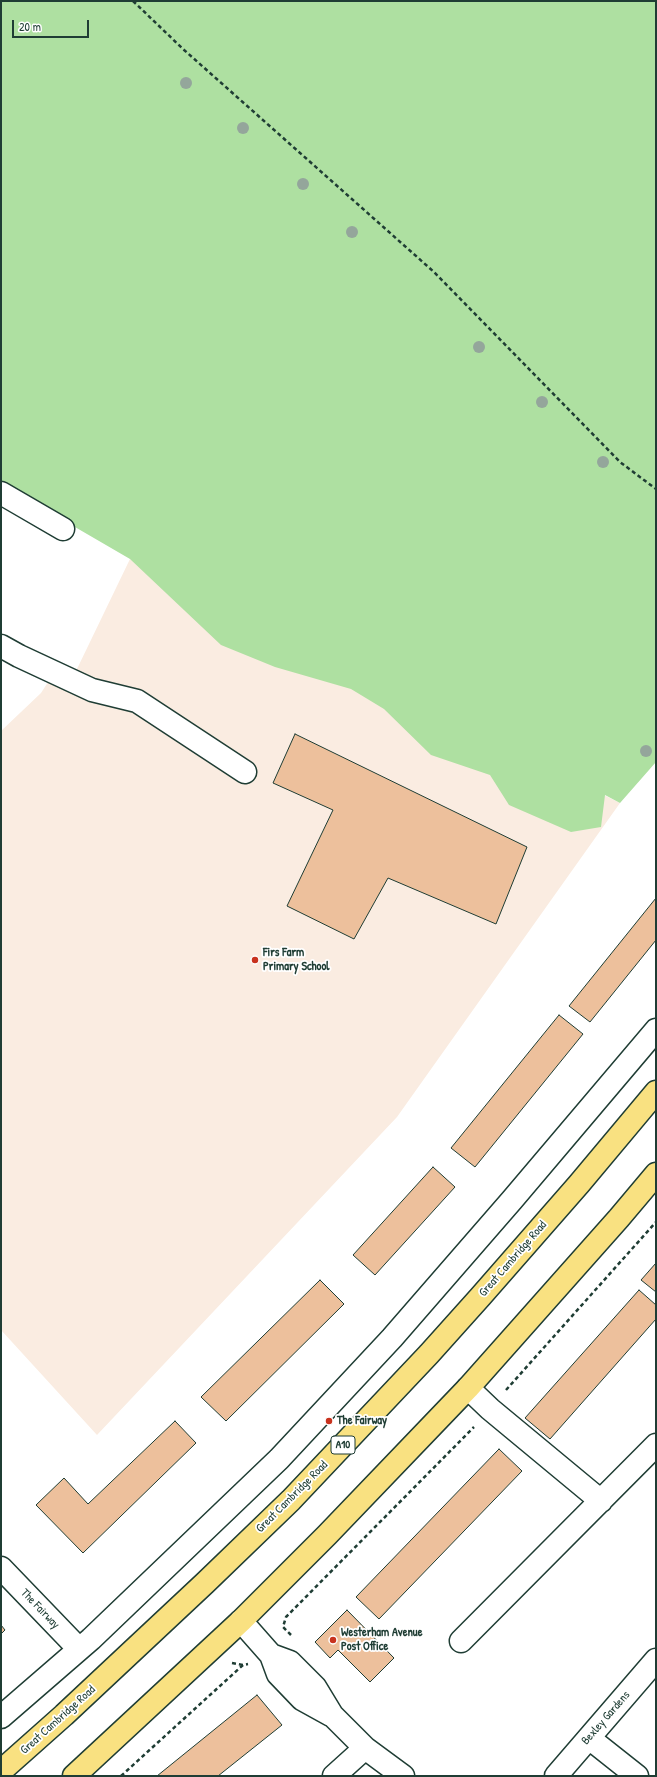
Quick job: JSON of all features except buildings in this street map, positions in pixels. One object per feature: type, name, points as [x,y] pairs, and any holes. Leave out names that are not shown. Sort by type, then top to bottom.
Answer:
[{"type":"highway","name":"Great Cambridge Road","points":[[1,1771],[64,1715],[183,1604],[291,1500],[471,1308],[579,1184],[656,1092]]},
{"type":"highway","points":[[74,1776],[241,1621],[327,1536],[468,1388],[614,1224],[656,1174]]},
{"type":"street","points":[[1,493],[64,529]]},
{"type":"street","points":[[10,651],[92,690],[137,701],[245,772]]},
{"type":"street","points":[[1,1717],[79,1649],[279,1459],[387,1344],[512,1200],[656,1030]]},
{"type":"street","points":[[468,1388],[490,1409],[601,1501]]},
{"type":"street","points":[[461,1641],[655,1449]]},
{"type":"street","name":"The Fairway","points":[[1,1568],[79,1649]]},
{"type":"street","points":[[241,1621],[271,1655],[278,1674],[302,1699],[332,1715],[366,1748],[402,1776]]},
{"type":"street","name":"Bexley Gardens","points":[[556,1776],[656,1660]]},
{"type":"street","points":[[590,1738],[637,1776]]},
{"type":"street","points":[[334,1776],[366,1748]]},
{"type":"path","points":[[133,1],[183,49],[434,272],[620,462],[656,489]]},
{"type":"path","points":[[232,1663],[243,1665],[249,1664]]},
{"type":"path","points":[[121,1776],[243,1665]]},
{"type":"shaded area","name":"Firs Farm Primary School","points":[[130,559],[620,803],[397,1117],[97,1435],[1,1330],[1,731],[41,693],[59,665],[76,671]]},
{"type":"green space","points":[[1,1],[656,1],[656,762],[620,803],[605,795],[601,827],[571,832],[509,805],[490,775],[431,755],[384,709],[351,689],[275,667],[221,645],[130,559],[1,484]]},
{"type":"place","name":"Firs Farm Primary School","points":[[255,960]]},
{"type":"place","name":"The Fairway","points":[[329,1421]]},
{"type":"place","name":"Westerham Avenue Post Office","points":[[333,1640]]}]
